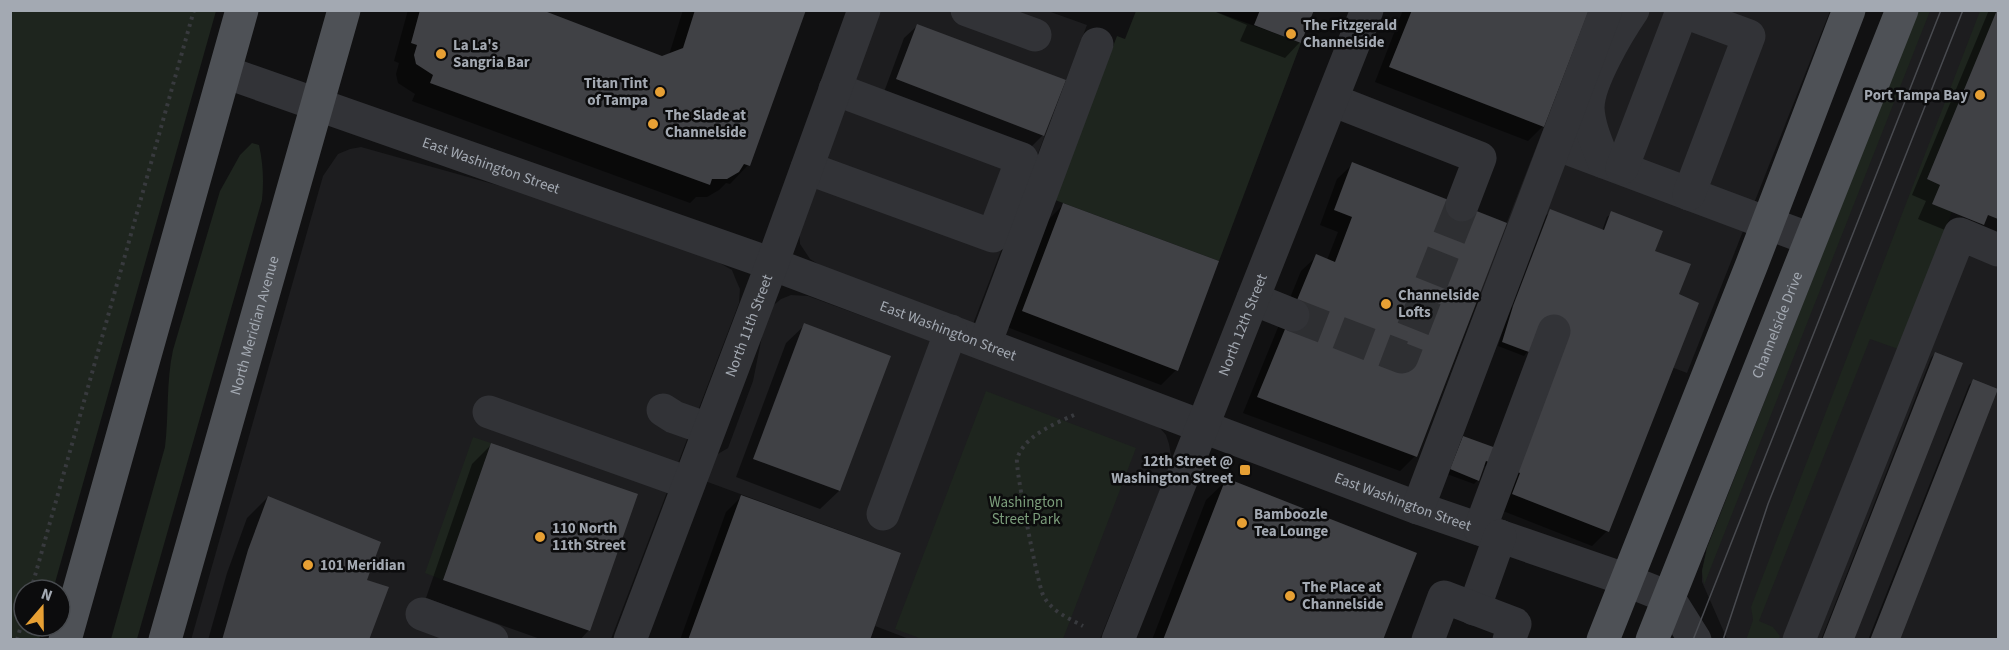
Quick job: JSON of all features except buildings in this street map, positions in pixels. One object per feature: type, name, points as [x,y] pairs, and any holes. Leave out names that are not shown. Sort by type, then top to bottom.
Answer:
[{"type":"main road","points":[[65,639],[242,10]]},
{"type":"main road","name":"North Meridian Avenue","points":[[165,639],[344,10]]},
{"type":"main road","points":[[1603,639],[1849,10]]},
{"type":"main road","name":"Channelside Drive","points":[[1652,639],[1902,10]]},
{"type":"street","name":"North 11th Street","points":[[630,639],[772,264],[864,10]]},
{"type":"street","points":[[967,10],[1035,35]]},
{"type":"street","name":"North 12th Street","points":[[1118,639],[1367,10]]},
{"type":"street","points":[[1418,508],[1606,10]]},
{"type":"street","points":[[1613,165],[1592,134],[1588,106],[1593,84],[1622,26],[1633,10]]},
{"type":"street","points":[[1613,165],[1681,11],[1749,36],[1689,194]]},
{"type":"street","points":[[985,344],[1097,44]]},
{"type":"street","name":"East Washington Street","points":[[225,72],[772,264],[1418,508],[1627,580],[1668,597]]},
{"type":"street","points":[[807,168],[993,236],[1022,159],[835,89]]},
{"type":"street","points":[[1332,100],[1480,158],[1462,205]]},
{"type":"street","points":[[1556,144],[1810,239]]},
{"type":"street","points":[[1799,639],[1960,234],[1998,249]]},
{"type":"street","points":[[1253,299],[1293,315]]},
{"type":"street","points":[[884,513],[951,331]]},
{"type":"street","points":[[1474,609],[1490,533],[1554,331]]},
{"type":"street","points":[[663,410],[674,417],[708,429]]},
{"type":"street","points":[[489,412],[688,483]]},
{"type":"street","points":[[1428,639],[1444,597],[1515,624],[1509,639]]},
{"type":"street","points":[[1668,597],[1695,639]]},
{"type":"street","points":[[422,614],[492,639]]},
{"type":"path","points":[[34,578],[194,10]]},
{"type":"path","points":[[1074,415],[1040,433],[1027,443],[1017,460],[1020,489],[1043,595],[1056,611],[1083,626]]},
{"type":"shaded area","points":[[878,11],[1048,11],[1087,25],[973,324],[829,271],[810,259],[800,244],[799,227]]},
{"type":"shaded area","points":[[1589,11],[1830,11],[1687,373],[1479,294]]},
{"type":"shaded area","points":[[1918,11],[1998,11],[1998,639],[1727,639],[1702,582],[1707,548]]},
{"type":"shaded area","points":[[361,147],[547,199],[718,262],[732,270],[740,289],[739,303],[611,639],[191,640],[323,176],[338,154]]},
{"type":"shaded area","points":[[791,295],[808,296],[1144,419],[1160,428],[1169,444],[1171,455],[1169,467],[1100,639],[909,639],[875,626],[901,553],[705,481],[716,455],[728,448],[753,381],[766,316],[770,308],[781,299]]},
{"type":"green space","points":[[10,11],[216,11],[56,578],[12,578],[12,638],[40,638],[39,640],[10,639]]},
{"type":"green space","points":[[1136,11],[1214,11],[1301,43],[1219,261],[1055,200],[1117,36],[1125,39]]},
{"type":"green space","points":[[1918,11],[1930,11],[1704,585],[1702,571],[1707,548]]},
{"type":"green space","points":[[1980,11],[1997,11],[1927,179],[1940,185],[1952,212],[1898,349],[1870,339],[1759,621],[1773,627],[1780,636],[1779,639],[1746,640],[1753,620],[1751,607]]},
{"type":"green space","points":[[252,143],[259,145],[263,179],[262,200],[137,639],[111,639],[165,447],[169,374],[173,350],[220,191],[240,155]]},
{"type":"green space","name":"Washington Street Park","points":[[986,391],[1136,448],[1063,639],[922,639],[895,629]]},
{"type":"green space","points":[[473,437],[491,443],[443,580],[425,573]]},
{"type":"tunnel","points":[[1293,315],[1402,357],[1462,205]]},
{"type":"tram line","points":[[1693,640],[1941,10]]},
{"type":"tram line","points":[[1723,640],[1768,504],[1963,10]]},
{"type":"place","name":"The Fitzgerald Channelside","points":[[1291,34]]},
{"type":"place","name":"La La's Sangria Bar","points":[[441,54]]},
{"type":"place","name":"Titan Tint of Tampa","points":[[660,92]]},
{"type":"place","name":"Port Tampa Bay","points":[[1980,95]]},
{"type":"place","name":"The Slade at Channelside","points":[[653,124]]},
{"type":"place","name":"Channelside Lofts","points":[[1386,304]]},
{"type":"place","name":"12th Street @ Washington Street","points":[[1245,470]]},
{"type":"place","name":"Bamboozle Tea Lounge","points":[[1242,523]]},
{"type":"place","name":"110 North 11th Street","points":[[540,537]]},
{"type":"place","name":"101 Meridian","points":[[308,565]]},
{"type":"place","name":"The Place at Channelside","points":[[1290,596]]}]
